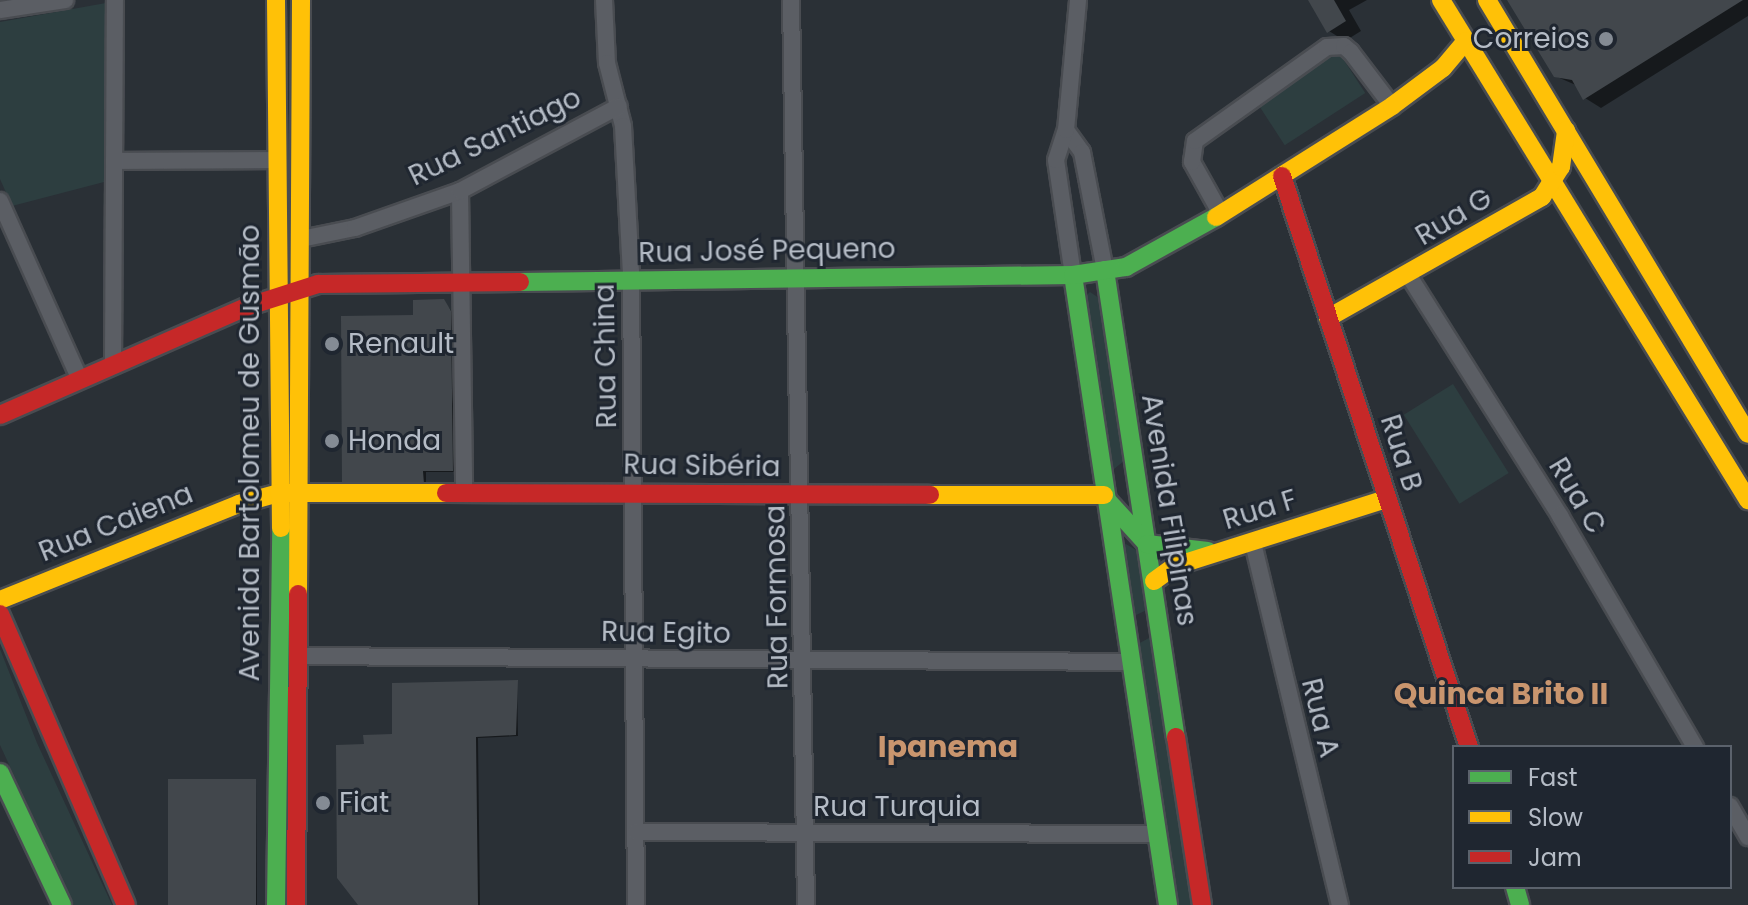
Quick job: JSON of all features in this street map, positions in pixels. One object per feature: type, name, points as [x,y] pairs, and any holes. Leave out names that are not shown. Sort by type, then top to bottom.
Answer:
[{"type":"main road","name":"Avenida Bartolomeu de Gusmão","points":[[276,0],[279,493],[276,905]]},
{"type":"main road","name":"Avenida Bartolomeu de Gusmão","points":[[296,905],[301,0]]},
{"type":"main road","points":[[1441,0],[1748,500]]},
{"type":"main road","points":[[1464,0],[1466,41]]},
{"type":"main road","points":[[1491,4],[1662,297],[1748,434]]},
{"type":"main road","name":"Rua José Pequeno","points":[[301,294],[318,284],[461,285],[1073,275],[1105,270],[1142,260],[1282,176],[1392,106],[1443,68],[1466,41]]},
{"type":"main road","points":[[1554,185],[1564,158],[1566,130]]},
{"type":"main road","name":"Rua B","points":[[1282,176],[1468,745]]},
{"type":"main road","name":"Rua G","points":[[1328,318],[1409,276],[1554,185]]},
{"type":"main road","points":[[246,307],[277,266]]},
{"type":"main road","name":"Avenida Filipinas","points":[[1105,270],[1202,905]]},
{"type":"main road","points":[[1073,275],[1168,905]]},
{"type":"main road","points":[[0,415],[246,307],[278,296],[301,294]]},
{"type":"main road","points":[[1630,312],[1643,295],[1662,297]]},
{"type":"main road","points":[[1104,495],[1132,461]]},
{"type":"main road","name":"Rua Caiena","points":[[0,600],[239,504],[279,493],[299,493]]},
{"type":"main road","name":"Rua Sibéria","points":[[299,493],[1104,495]]},
{"type":"main road","points":[[1104,495],[1147,544],[1218,551]]},
{"type":"main road","name":"Rua F","points":[[1154,581],[1175,566],[1386,499]]},
{"type":"main road","points":[[1123,612],[1138,618],[1157,607]]},
{"type":"main road","points":[[0,614],[126,905]]},
{"type":"main road","points":[[1127,640],[1146,628],[1161,635]]},
{"type":"main road","points":[[0,773],[62,905]]},
{"type":"street","points":[[0,10],[65,0]]},
{"type":"street","points":[[113,366],[115,0]]},
{"type":"street","name":"Rua China","points":[[604,0],[607,63],[619,106],[631,282],[637,658],[636,905]]},
{"type":"street","name":"Rua Formosa","points":[[791,0],[805,662],[806,905]]},
{"type":"street","points":[[1073,275],[1056,160],[1066,130],[1078,0]]},
{"type":"street","points":[[1221,214],[1192,162],[1195,141],[1327,47],[1344,46],[1351,52],[1392,106]]},
{"type":"street","name":"Rua Santiago","points":[[301,239],[355,228],[460,191],[619,106]]},
{"type":"street","name":"Avenida Filipinas","points":[[1066,130],[1082,152],[1105,270]]},
{"type":"street","points":[[114,161],[278,160]]},
{"type":"street","points":[[460,191],[464,492]]},
{"type":"street","points":[[0,201],[80,380]]},
{"type":"street","name":"Rua C","points":[[1409,276],[1560,516],[1694,745]]},
{"type":"street","name":"Rua A","points":[[1253,543],[1340,905]]},
{"type":"street","name":"Rua Egito","points":[[298,656],[1130,662]]},
{"type":"street","points":[[1732,809],[1748,837]]},
{"type":"street","name":"Rua Turquia","points":[[636,832],[1157,834]]},
{"type":"shaded area","points":[[106,3],[104,182],[12,206],[0,179],[0,22]]},
{"type":"shaded area","points":[[1338,51],[1365,93],[1285,145],[1257,103]]},
{"type":"shaded area","points":[[1090,292],[1099,298],[1125,460],[1108,474],[1085,297]]},
{"type":"shaded area","points":[[1453,384],[1509,473],[1459,504],[1404,415]]},
{"type":"shaded area","points":[[1119,540],[1143,554],[1149,609],[1136,615],[1130,613]]},
{"type":"shaded area","points":[[1149,638],[1157,641],[1197,905],[1172,905],[1134,646]]},
{"type":"shaded area","points":[[0,649],[37,743],[112,905],[74,905],[0,745]]},
{"type":"building","points":[[1308,0],[1334,0],[1346,21],[1327,33]]},
{"type":"building","name":"Correios","points":[[1507,0],[1743,0],[1583,100],[1572,80],[1554,77]]},
{"type":"building","points":[[444,299],[451,311],[453,471],[423,471],[424,484],[342,485],[341,316],[413,315],[413,300]]},
{"type":"building","points":[[518,680],[516,735],[476,737],[478,905],[358,905],[337,878],[336,745],[364,744],[363,735],[392,734],[392,683]]},
{"type":"building","points":[[168,779],[256,779],[256,905],[168,905]]},
{"type":"traffic: fast","points":[[520,282],[1073,275],[1126,267],[1216,217]]},
{"type":"traffic: fast","points":[[1105,270],[1176,737]]},
{"type":"traffic: fast","points":[[1073,275],[1168,905]]},
{"type":"traffic: fast","points":[[1107,500],[1147,544],[1208,551]]},
{"type":"traffic: fast","points":[[276,905],[281,528]]},
{"type":"traffic: fast","points":[[0,773],[62,905]]},
{"type":"traffic: fast","points":[[1516,889],[1520,905]]},
{"type":"traffic: slow","points":[[276,0],[281,528]]},
{"type":"traffic: slow","points":[[298,594],[301,0]]},
{"type":"traffic: slow","points":[[1441,0],[1748,500]]},
{"type":"traffic: slow","points":[[1487,0],[1748,434]]},
{"type":"traffic: slow","points":[[1216,217],[1392,106],[1443,68],[1466,41]]},
{"type":"traffic: slow","points":[[1328,318],[1542,197],[1561,167],[1566,130]]},
{"type":"traffic: slow","points":[[0,600],[239,504],[279,493],[446,493]]},
{"type":"traffic: slow","points":[[930,495],[1104,495]]},
{"type":"traffic: slow","points":[[1154,581],[1175,566],[1386,499]]},
{"type":"traffic: jam","points":[[1282,176],[1468,745]]},
{"type":"traffic: jam","points":[[0,415],[246,307],[318,284],[520,282]]},
{"type":"traffic: jam","points":[[446,493],[930,495]]},
{"type":"traffic: jam","points":[[296,905],[298,594]]},
{"type":"traffic: jam","points":[[0,614],[126,905]]},
{"type":"traffic: jam","points":[[1176,737],[1202,905]]},
{"type":"place","name":"Correios","points":[[1606,39]]},
{"type":"place","name":"Renault","points":[[332,344]]},
{"type":"place","name":"Honda","points":[[332,441]]},
{"type":"place","name":"Fiat","points":[[323,803]]},
{"type":"district","name":"Quinca Brito II","points":[[1501,694]]},
{"type":"district","name":"Ipanema","points":[[948,747]]}]
